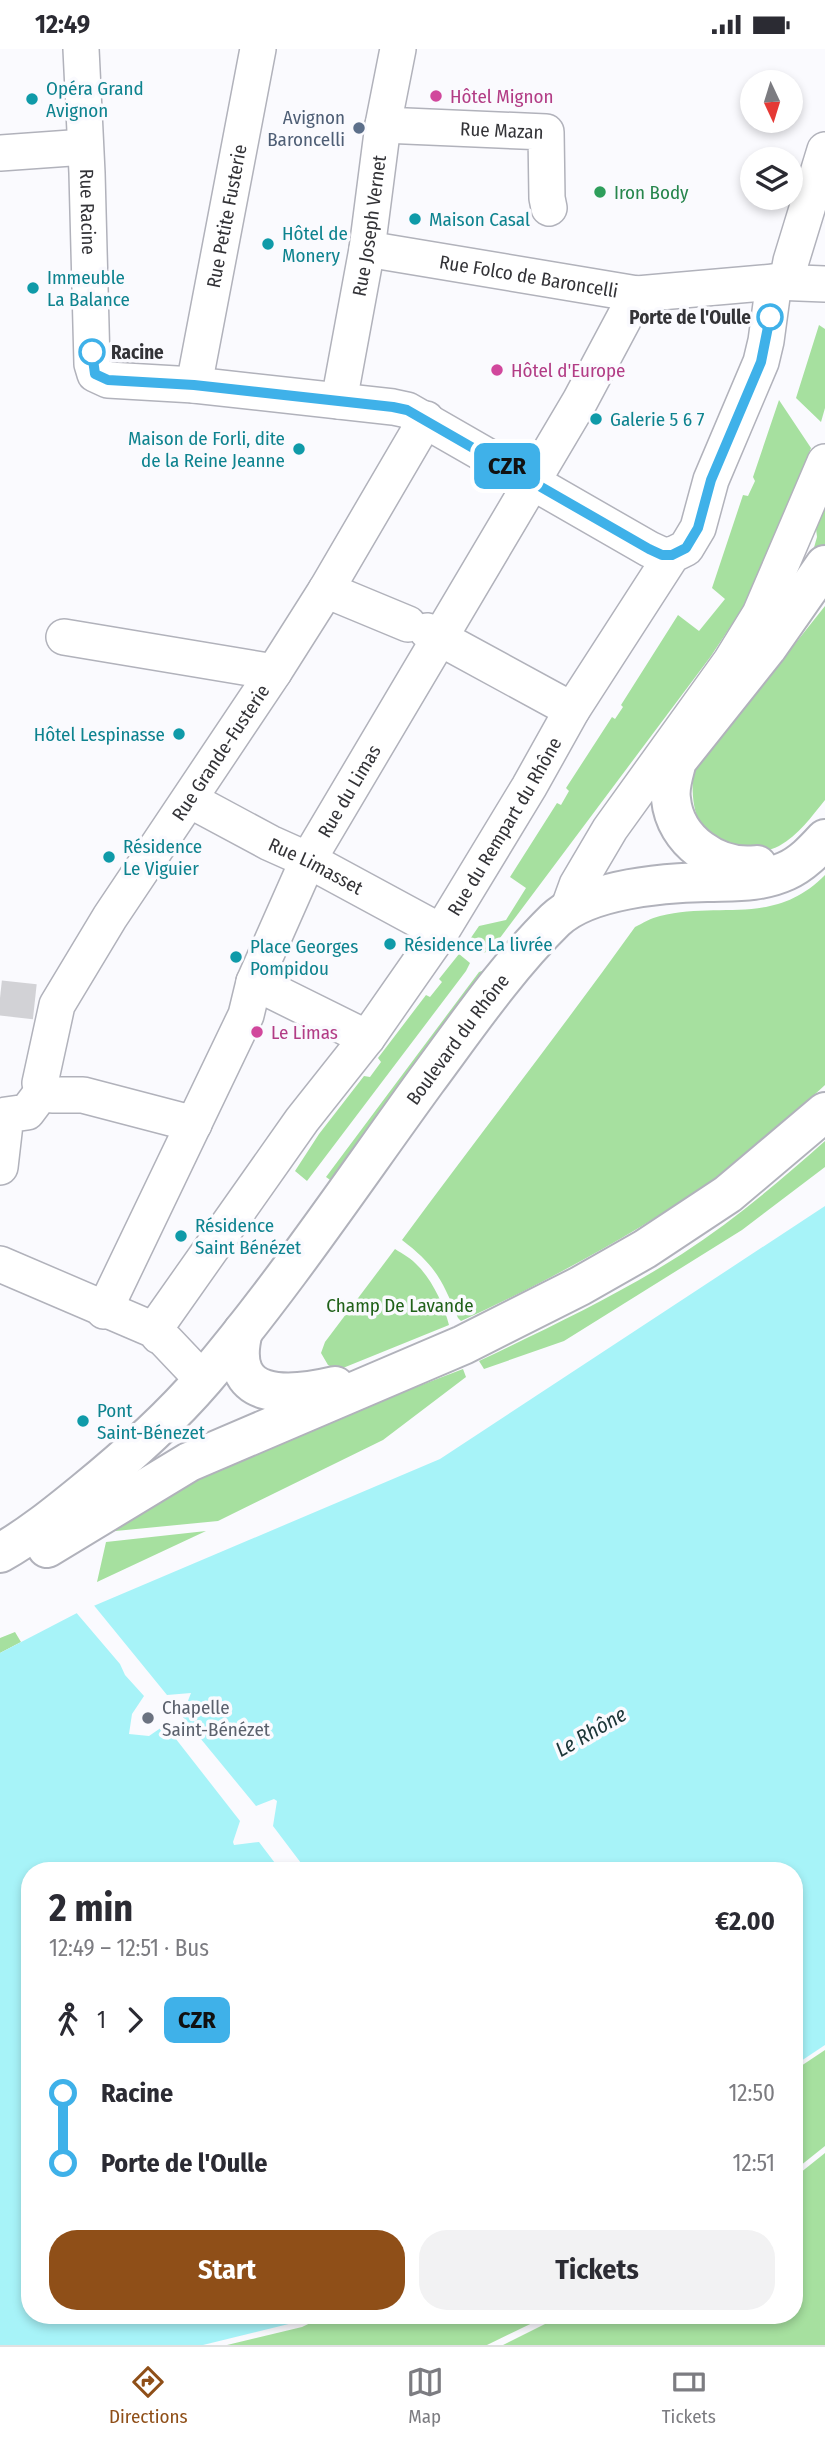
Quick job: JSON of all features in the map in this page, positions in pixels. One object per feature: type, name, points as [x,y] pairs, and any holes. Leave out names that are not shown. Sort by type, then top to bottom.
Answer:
[{"type":"main road","points":[[825,565],[767,648],[677,761],[671,799],[677,819],[694,845],[722,863],[746,867],[772,863],[825,836]]},
{"type":"main road","points":[[569,907],[618,891],[683,883],[761,879],[787,871],[810,856],[825,836]]},
{"type":"main road","name":"Boulevard du Rhône","points":[[6,1561],[43,1525],[121,1462],[203,1380],[243,1331],[458,1038],[533,943],[569,907]]},
{"type":"main road","points":[[6,1561],[189,1462],[463,1345],[580,1286],[645,1249],[728,1194],[825,1112]]},
{"type":"main road","points":[[243,1331],[239,1346],[240,1360],[251,1381],[272,1392],[295,1394]]},
{"type":"main road","points":[[203,1380],[236,1398],[251,1400],[295,1394],[395,1373]]},
{"type":"street","name":"Rue Racine","points":[[81,49],[74,148],[95,374],[108,380],[194,385]]},
{"type":"street","name":"Rue Petite Fusterie","points":[[194,385],[258,49]]},
{"type":"street","name":"Rue Joseph Vernet","points":[[339,401],[367,249],[383,125],[398,49]]},
{"type":"street","name":"Rue Mazan","points":[[383,125],[546,132],[549,208]]},
{"type":"street","points":[[0,153],[74,148]]},
{"type":"street","name":"Rue du Rempart du Rhône","points":[[159,1336],[302,1121],[367,1038],[441,932],[572,710],[672,555],[686,548],[698,528],[711,480],[761,362],[781,282],[791,261],[825,150]]},
{"type":"street","name":"Rue Folco de Baroncelli","points":[[367,249],[637,294],[781,282]]},
{"type":"street","points":[[781,282],[825,284]]},
{"type":"street","name":"Rue du Limas","points":[[104,1311],[246,1015],[254,982],[309,860],[425,631],[531,481],[580,401],[637,294]]},
{"type":"street","points":[[194,385],[393,407],[426,419],[649,549],[662,555],[672,555]]},
{"type":"street","name":"Rue Grande-Fusterie","points":[[42,1092],[40,1083],[47,1004],[190,800],[274,671],[326,590],[426,419]]},
{"type":"street","name":"Boulevard du Rhône","points":[[569,907],[577,885],[610,829],[731,661],[760,614],[825,462]]},
{"type":"street","points":[[326,590],[425,631],[572,710]]},
{"type":"street","points":[[64,636],[274,671]]},
{"type":"street","name":"Rue Limasset","points":[[190,800],[270,843],[309,860],[441,932]]},
{"type":"street","points":[[254,982],[367,1038]]},
{"type":"street","points":[[0,1167],[6,1115],[27,1112],[42,1092],[52,1095],[83,1095],[194,1123]]},
{"type":"street","points":[[0,1263],[159,1336],[203,1380]]},
{"type":"green space","points":[[819,325],[825,329],[825,408],[821,422],[796,398]]},
{"type":"green space","points":[[779,400],[811,448],[784,520],[742,609],[711,656],[491,950],[482,952],[472,949],[466,945],[479,926],[506,920],[526,888],[510,877],[557,803],[561,805],[569,791],[566,788],[612,717],[615,719],[623,707],[621,705],[678,615],[699,631],[725,599],[712,588],[743,495],[748,496],[755,481],[753,477]]},
{"type":"green space","points":[[825,501],[825,547],[813,551],[817,537],[815,520]]},
{"type":"green space","points":[[825,606],[825,800],[799,831],[779,846],[748,851],[726,845],[707,833],[698,819],[693,799],[693,772]]},
{"type":"green space","points":[[825,875],[825,1085],[745,1156],[687,1198],[592,1255],[461,1321],[437,1275],[423,1258],[402,1240],[635,927],[657,917],[682,912],[766,907],[806,891]]},
{"type":"green space","points":[[459,954],[470,963],[466,971],[307,1181],[295,1171],[319,1134],[364,1076],[370,1077],[381,1062],[378,1058],[426,995],[430,997],[442,982],[439,979]]},
{"type":"green space","points":[[496,966],[333,1182],[326,1177],[479,972]]},
{"type":"green space","points":[[825,1141],[825,1167],[742,1230],[564,1341],[484,1369],[479,1361],[608,1297],[682,1254],[756,1200]]},
{"type":"green space","name":"Champ De Lavande","points":[[395,1249],[413,1261],[428,1278],[441,1301],[449,1325],[338,1370],[328,1365],[321,1353],[325,1342]]},
{"type":"green space","points":[[463,1369],[466,1377],[383,1440],[218,1521],[95,1533],[255,1449]]},
{"type":"green space","points":[[206,1531],[97,1582],[106,1542]]},
{"type":"green space","points":[[15,1632],[21,1642],[0,1653],[0,1638]]},
{"type":"green space","points":[[825,2050],[825,2146],[803,2164],[803,2065]]},
{"type":"green space","points":[[825,2153],[825,2345],[503,2345],[545,2324],[803,2324],[803,2171]]},
{"type":"green space","points":[[308,2324],[530,2324],[487,2345],[227,2345]]},
{"type":"water","name":"Le Rhône","points":[[825,1206],[825,2045],[803,2060],[803,1862],[21,1862],[21,2324],[289,2324],[203,2345],[0,2345],[0,1653],[77,1613],[440,1459]]},
{"type":"pier","points":[[92,1603],[167,1695],[191,1693],[182,1716],[256,1806],[274,1799],[277,1801],[273,1826],[300,1862],[274,1862],[259,1842],[234,1845],[240,1821],[165,1725],[149,1736],[129,1734],[132,1714],[144,1696],[74,1610]]},
{"type":"tunnel","points":[[0,998],[37,1002]]},
{"type":"bus line","name":"CZR","points":[[92,352],[95,374],[108,380],[194,385],[407,410],[649,549],[662,555],[672,555],[686,548],[698,528],[711,480],[761,362],[770,317]]},
{"type":"place","name":"Hôtel Mignon","points":[[436,96]]},
{"type":"place","name":"Opéra Grand Avignon","points":[[32,99]]},
{"type":"place","name":"Avignon Baroncelli","points":[[359,128]]},
{"type":"place","name":"Iron Body","points":[[600,192]]},
{"type":"place","name":"Maison Casal","points":[[415,219]]},
{"type":"place","name":"Hôtel de Monery","points":[[268,244]]},
{"type":"place","name":"Immeuble La Balance","points":[[33,288]]},
{"type":"place","name":"Porte de l'Oulle","points":[[770,317]]},
{"type":"place","name":"Racine","points":[[92,352]]},
{"type":"place","name":"Hôtel d'Europe","points":[[497,370]]},
{"type":"place","name":"Galerie 5 6 7","points":[[596,419]]},
{"type":"place","name":"Maison de Forli, dite de la Reine Jeanne","points":[[299,449]]},
{"type":"place","name":"Hôtel Lespinasse","points":[[179,734]]},
{"type":"place","name":"Résidence Le Viguier","points":[[109,857]]},
{"type":"place","name":"Résidence La livrée","points":[[390,944]]},
{"type":"place","name":"Place Georges Pompidou","points":[[236,957]]},
{"type":"place","name":"Le Limas","points":[[257,1032]]},
{"type":"place","name":"Résidence Saint Bénézet","points":[[181,1236]]},
{"type":"place","name":"Pont Saint-Bénezet","points":[[83,1421]]},
{"type":"place","name":"Chapelle Saint-Bénézet","points":[[148,1718]]}]
